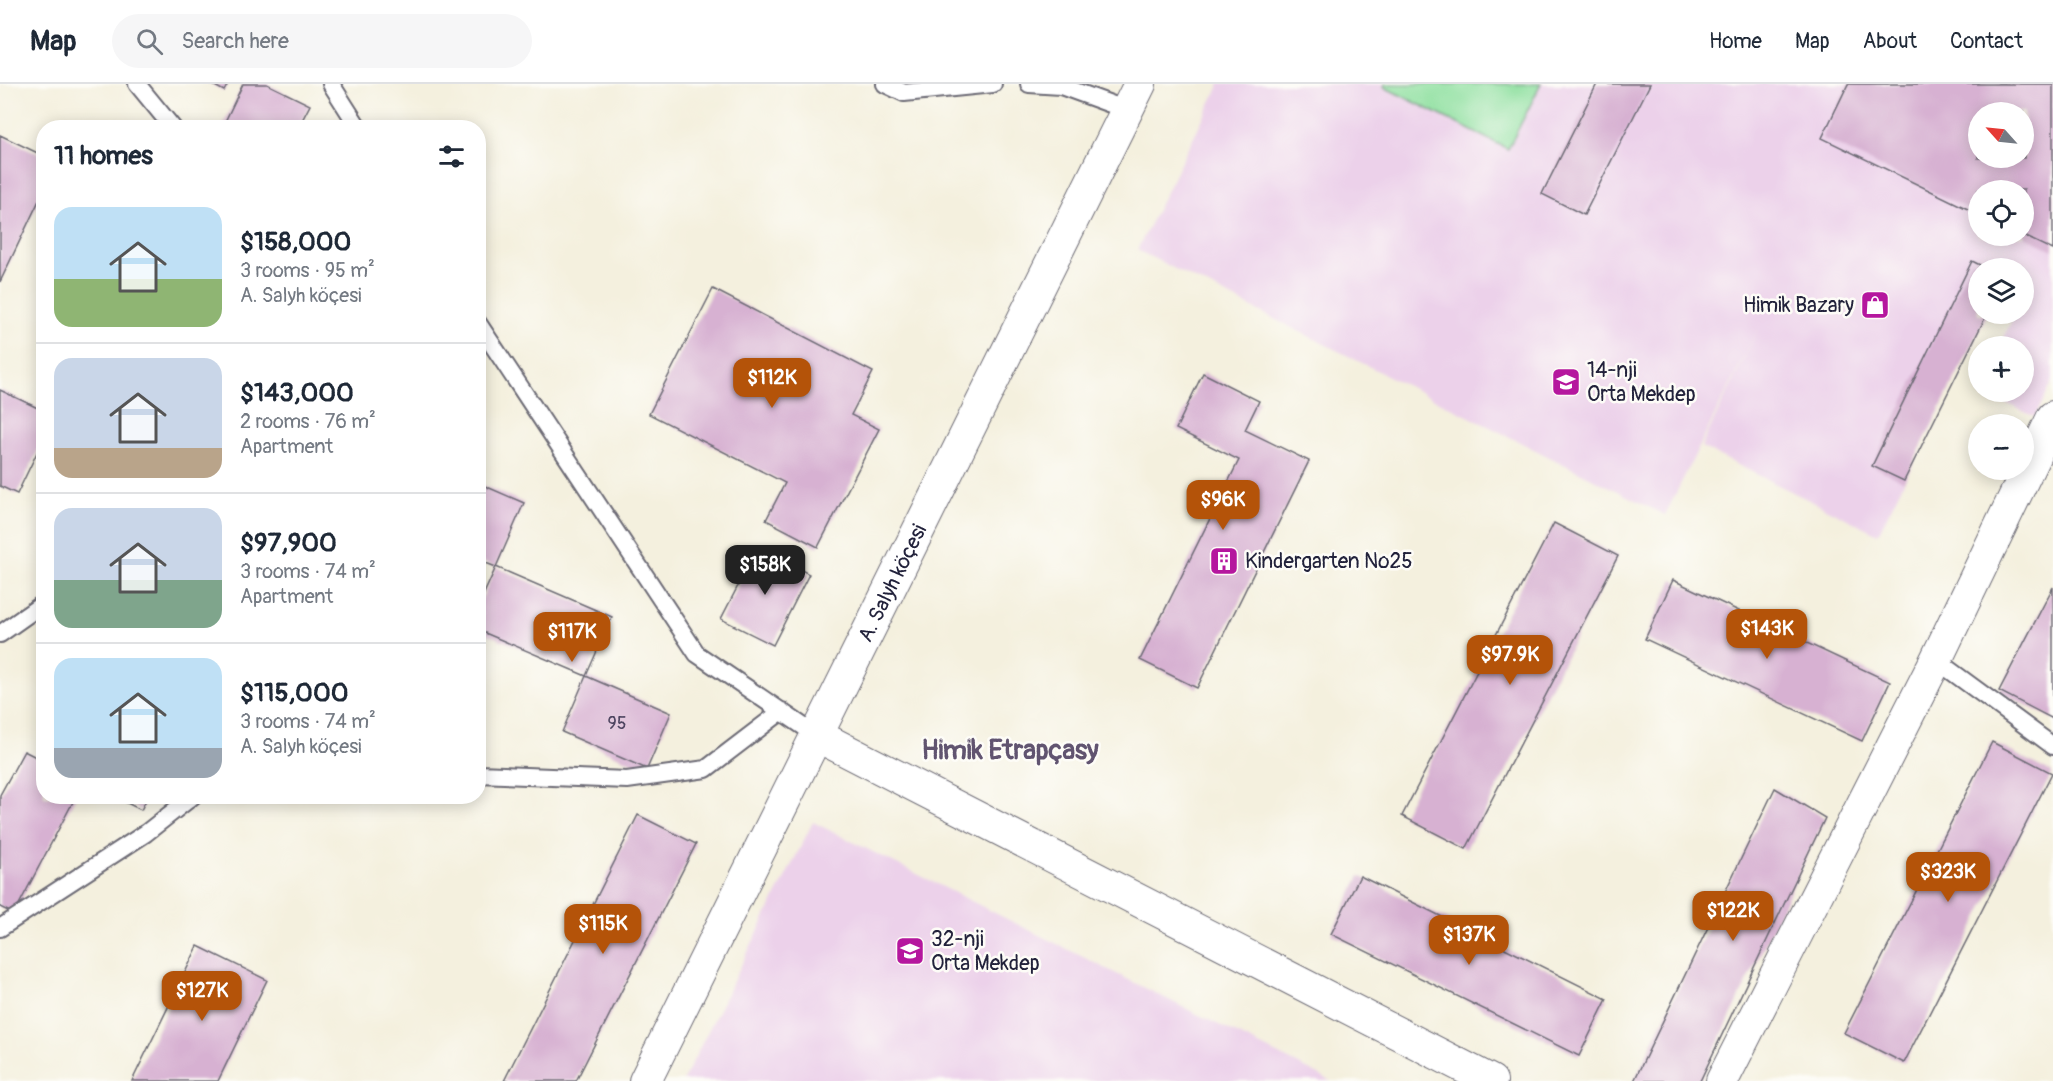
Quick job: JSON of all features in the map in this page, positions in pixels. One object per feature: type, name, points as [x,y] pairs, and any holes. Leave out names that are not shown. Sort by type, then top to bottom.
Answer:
[{"type":"street","name":"A. Salyh köçesi","points":[[645,1081],[1133,97]]},
{"type":"street","points":[[1722,1081],[1936,660],[2053,417]]},
{"type":"street","points":[[816,735],[1491,1081]]},
{"type":"lane","points":[[137,84],[166,120]]},
{"type":"lane","points":[[331,84],[353,120]]},
{"type":"lane","points":[[885,84],[904,93],[993,84]]},
{"type":"lane","points":[[1029,84],[1061,86],[1133,97]]},
{"type":"lane","points":[[486,335],[697,654],[816,735]]},
{"type":"lane","points":[[0,634],[36,609]]},
{"type":"lane","points":[[1936,660],[2053,746]]},
{"type":"lane","points":[[486,774],[627,780],[706,769],[782,711]]},
{"type":"lane","points":[[0,928],[146,833],[183,804]]},
{"type":"shaded area","name":"14-nji Orta Mekdep","points":[[1220,84],[2053,84],[2053,381],[2035,417],[2034,414],[2029,414],[2004,402],[2034,402],[2034,336],[2004,336],[2010,324],[2034,324],[2034,258],[1968,258],[1968,324],[1982,324],[1976,336],[1968,336],[1968,352],[1878,534],[1701,447],[1761,323],[1665,515],[1137,250]]},
{"type":"shaded area","name":"32-nji Orta Mekdep","points":[[813,822],[1331,1081],[683,1081]]},
{"type":"green space","points":[[1385,84],[1541,84],[1508,149],[1384,87]]},
{"type":"building","points":[[211,84],[228,84],[224,91]]},
{"type":"building","points":[[243,84],[267,84],[310,105],[302,120],[226,120]]},
{"type":"building","points":[[1597,84],[1650,84],[1584,215],[1542,194]]},
{"type":"building","points":[[1848,84],[2053,84],[2053,250],[2034,241],[2034,180],[1968,180],[1968,209],[1822,138]]},
{"type":"building","points":[[0,135],[36,152],[36,207],[0,282]]},
{"type":"building","points":[[1968,269],[1968,324],[1982,324],[1976,336],[1968,336],[1968,352],[1904,481],[1872,466]]},
{"type":"building","points":[[713,289],[873,372],[851,415],[879,429],[818,547],[766,520],[785,483],[649,414]]},
{"type":"building","name":"Kindergarten №25","points":[[1203,373],[1259,401],[1245,430],[1309,461],[1197,688],[1140,660],[1239,460],[1176,429]]},
{"type":"building","points":[[0,390],[36,407],[36,455],[17,494],[0,486]]},
{"type":"building","points":[[486,486],[524,503],[496,567],[486,563]]},
{"type":"building","points":[[1554,523],[1618,556],[1466,849],[1402,816]]},
{"type":"building","points":[[758,547],[809,574],[773,645],[721,619]]},
{"type":"building","points":[[496,567],[612,617],[586,676],[486,633],[486,589]]},
{"type":"building","points":[[1673,580],[1890,682],[1862,741],[1645,639]]},
{"type":"building","points":[[2053,587],[2053,719],[1999,691]]},
{"type":"building","points":[[586,676],[671,713],[647,769],[562,732]]},
{"type":"building","points":[[1992,742],[2052,773],[1904,1063],[1844,1033]]},
{"type":"building","points":[[24,751],[36,757],[36,804],[72,804],[14,914],[0,907],[0,795]]},
{"type":"building","points":[[1775,788],[1825,818],[1700,1081],[1634,1081]]},
{"type":"building","points":[[129,804],[144,804],[141,810]]},
{"type":"building","points":[[638,815],[696,844],[576,1081],[504,1081]]},
{"type":"building","points":[[1360,876],[1607,999],[1579,1056],[1331,934]]},
{"type":"building","points":[[198,946],[267,980],[218,1081],[132,1081]]},
{"type":"place","name":"Himik Bazary","points":[[1875,305]]},
{"type":"place","name":"14-nji Orta Mekdep","points":[[1566,382]]},
{"type":"place","name":"Kindergarten №25","points":[[1224,561]]},
{"type":"place","name":"32-nji Orta Mekdep","points":[[910,951]]},
{"type":"district","name":"Himik Etrapçasy","points":[[1010,750]]}]
